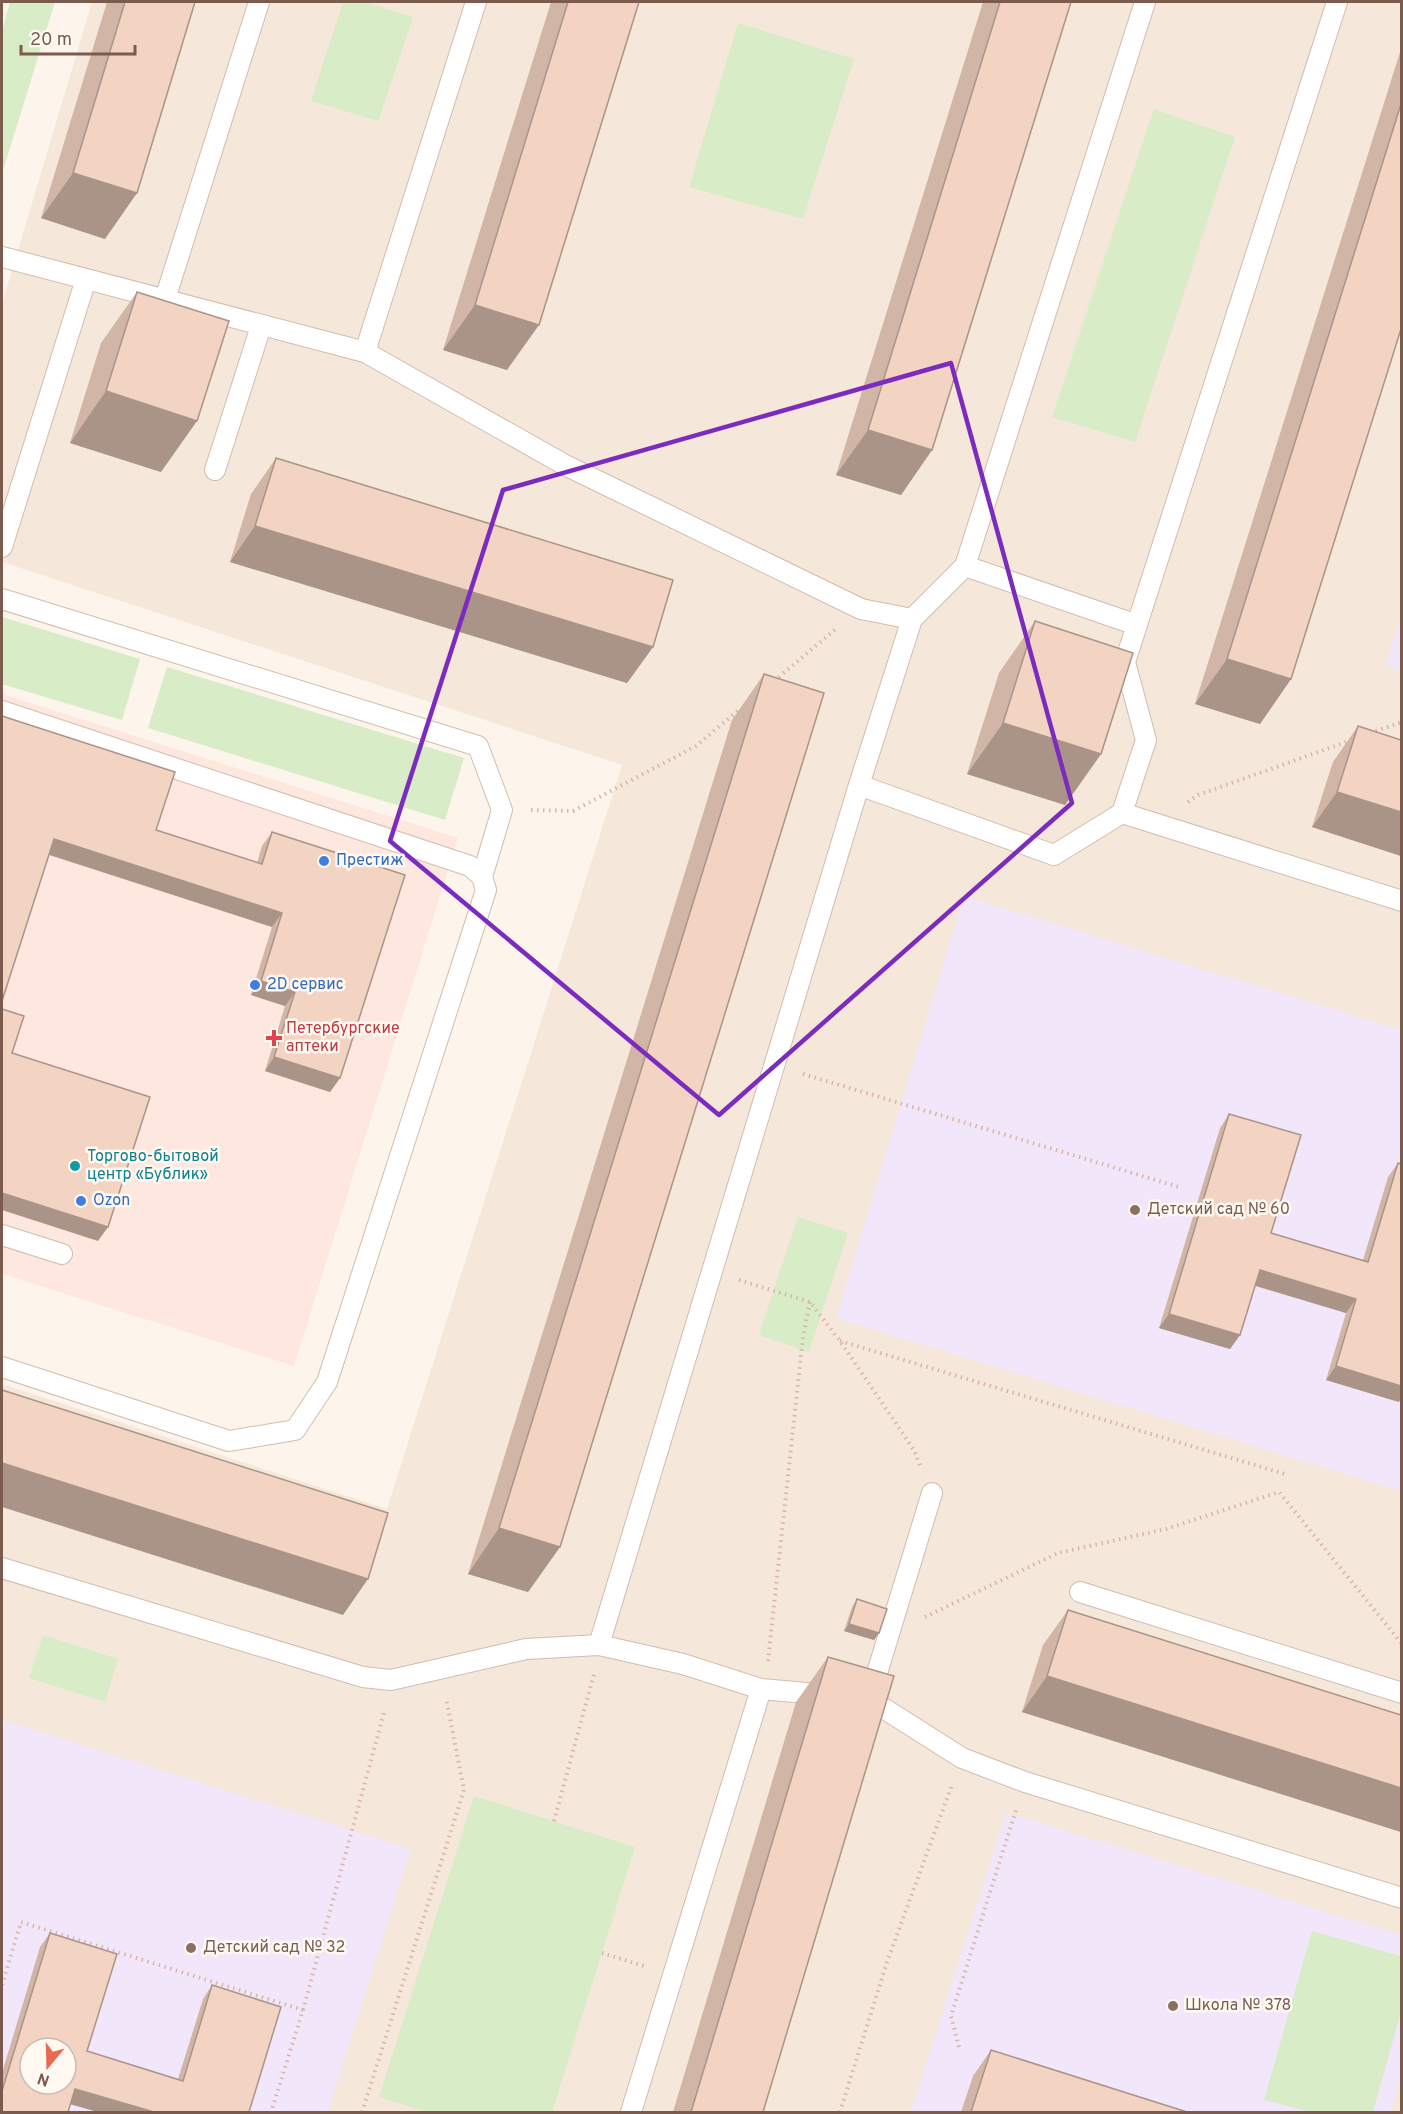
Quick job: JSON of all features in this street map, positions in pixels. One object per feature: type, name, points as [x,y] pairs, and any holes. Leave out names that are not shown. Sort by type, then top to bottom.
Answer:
[{"type":"lane","points":[[165,299],[259,2]]},
{"type":"lane","points":[[365,352],[476,2]]},
{"type":"lane","points":[[599,1646],[859,785],[912,619],[965,566],[1145,2]]},
{"type":"lane","points":[[859,785],[1054,855],[1122,813],[1146,740],[1125,662],[1337,2]]},
{"type":"lane","points":[[2,257],[365,352],[565,465],[861,609],[912,619]]},
{"type":"lane","points":[[2,547],[86,279]]},
{"type":"lane","points":[[215,470],[261,326]]},
{"type":"lane","points":[[965,566],[1137,625]]},
{"type":"lane","points":[[2,599],[478,746],[502,810],[482,877]]},
{"type":"lane","points":[[2,711],[470,866],[482,877],[486,890],[327,1382],[295,1430],[230,1441],[2,1367]]},
{"type":"lane","points":[[1122,813],[1401,901]]},
{"type":"lane","points":[[2,1235],[62,1254]]},
{"type":"lane","points":[[869,1699],[932,1493]]},
{"type":"lane","points":[[2,1568],[363,1677],[391,1680],[526,1649],[599,1646],[683,1664],[761,1689],[869,1699],[962,1758],[1025,1782],[1401,1898]]},
{"type":"lane","points":[[1080,1592],[1401,1693]]},
{"type":"lane","points":[[631,2112],[761,1689]]},
{"type":"path","points":[[769,685],[861,609]]},
{"type":"path","points":[[502,810],[573,811],[696,746],[742,708]]},
{"type":"path","points":[[1156,825],[1198,795],[1401,722]]},
{"type":"path","points":[[775,1066],[1179,1186]]},
{"type":"path","points":[[712,1272],[810,1302],[840,1341],[914,1450],[932,1493]]},
{"type":"path","points":[[761,1689],[766,1673],[802,1337],[810,1302]]},
{"type":"path","points":[[840,1341],[1285,1473]]},
{"type":"path","points":[[893,1620],[910,1624],[1058,1553],[1166,1529],[1279,1492],[1401,1644]]},
{"type":"path","points":[[554,1821],[597,1664],[599,1646]]},
{"type":"path","points":[[362,2112],[464,1791],[440,1667]]},
{"type":"path","points":[[271,2112],[303,2010],[391,1691],[391,1680]]},
{"type":"path","points":[[840,2112],[887,1962],[962,1758]]},
{"type":"path","points":[[959,2047],[951,2016],[1025,1782]]},
{"type":"path","points":[[2,1985],[21,1922],[303,2010]]},
{"type":"path","points":[[602,1953],[673,1975]]},
{"type":"highlighted area","points":[[951,363],[1072,803],[719,1115],[390,841],[503,490]]},
{"type":"shaded area","points":[[92,2],[1401,2],[1401,2112],[2,2112],[2,1384],[387,1509],[622,765],[2,562],[2,304]]},
{"type":"shaded area","points":[[1401,616],[1401,674],[1386,663]]},
{"type":"shaded area","points":[[2,694],[458,838],[294,1366],[2,1274]]},
{"type":"shaded area","name":"Детский сад № 60","points":[[964,896],[1401,1030],[1401,1491],[836,1318]]},
{"type":"shaded area","name":"Детский сад № 32","points":[[2,1720],[411,1849],[328,2112],[2,2112]]},
{"type":"shaded area","name":"Школа № 378","points":[[1006,1812],[1401,1935],[1401,2076],[1391,2112],[911,2112]]},
{"type":"green space","points":[[10,2],[55,2],[2,174],[2,31]]},
{"type":"green space","points":[[343,2],[364,2],[413,17],[378,121],[311,101]]},
{"type":"green space","points":[[738,23],[854,59],[803,219],[689,187]]},
{"type":"green space","points":[[1154,109],[1235,137],[1135,442],[1052,417]]},
{"type":"green space","points":[[2,617],[140,659],[122,720],[2,684]]},
{"type":"green space","points":[[167,667],[464,758],[445,820],[148,728]]},
{"type":"green space","points":[[798,1217],[848,1233],[809,1352],[759,1335]]},
{"type":"green space","points":[[43,1635],[118,1659],[105,1702],[29,1678]]},
{"type":"green space","points":[[474,1796],[635,1847],[552,2112],[428,2112],[379,2097]]},
{"type":"green space","points":[[1312,1931],[1401,1956],[1401,2012],[1373,2112],[1310,2112],[1264,2100]]},
{"type":"building","points":[[125,2],[195,2],[137,193],[73,173]]},
{"type":"building","points":[[568,2],[639,2],[539,325],[475,305]]},
{"type":"building","points":[[1000,2],[1071,2],[932,450],[868,430]]},
{"type":"building","points":[[1401,104],[1401,329],[1291,679],[1227,659]]},
{"type":"building","points":[[137,292],[229,321],[197,421],[106,391]]},
{"type":"building","points":[[276,458],[673,580],[653,647],[255,526]]},
{"type":"building","points":[[1035,621],[1133,653],[1101,754],[1003,723]]},
{"type":"building","points":[[764,674],[824,693],[560,1547],[499,1528]]},
{"type":"building","points":[[2,716],[175,772],[156,830],[262,864],[272,832],[405,875],[340,1078],[274,1057],[295,992],[261,981],[282,913],[54,839],[2,1001]]},
{"type":"building","points":[[1358,726],[1401,740],[1401,812],[1337,792]]},
{"type":"building","points":[[2,1009],[24,1016],[12,1053],[150,1097],[108,1227],[2,1193]]},
{"type":"building","points":[[1229,1114],[1301,1135],[1271,1233],[1368,1262],[1398,1163],[1401,1164],[1401,1386],[1336,1366],[1356,1299],[1260,1270],[1240,1335],[1169,1314]]},
{"type":"building","points":[[2,1390],[388,1513],[368,1579],[2,1463]]},
{"type":"building","points":[[857,1599],[887,1609],[879,1633],[849,1624]]},
{"type":"building","points":[[1068,1610],[1401,1715],[1401,1788],[1047,1676]]},
{"type":"building","points":[[828,1657],[894,1676],[763,2112],[691,2112]]},
{"type":"building","points":[[50,1933],[117,1954],[87,2051],[183,2081],[212,1985],[281,2007],[249,2112],[154,2112],[78,2090],[78,2036],[19,2036]]},
{"type":"building","points":[[18,2038],[18,2096],[73,2096],[68,2112],[2,2112],[2,2091]]},
{"type":"building","points":[[991,2050],[1187,2112],[971,2112]]},
{"type":"place","name":"Престиж","points":[[324,861]]},
{"type":"place","name":"2D сервис","points":[[255,985]]},
{"type":"place","name":"Петербургские аптеки","points":[[274,1038]]},
{"type":"place","name":"Торгово-бытовой центр «Бублик»","points":[[75,1166]]},
{"type":"place","name":"Ozon","points":[[81,1201]]},
{"type":"place","name":"Детский сад № 60","points":[[1135,1210]]},
{"type":"place","name":"Детский сад № 32","points":[[191,1948]]},
{"type":"place","name":"Школа № 378","points":[[1173,2006]]}]
